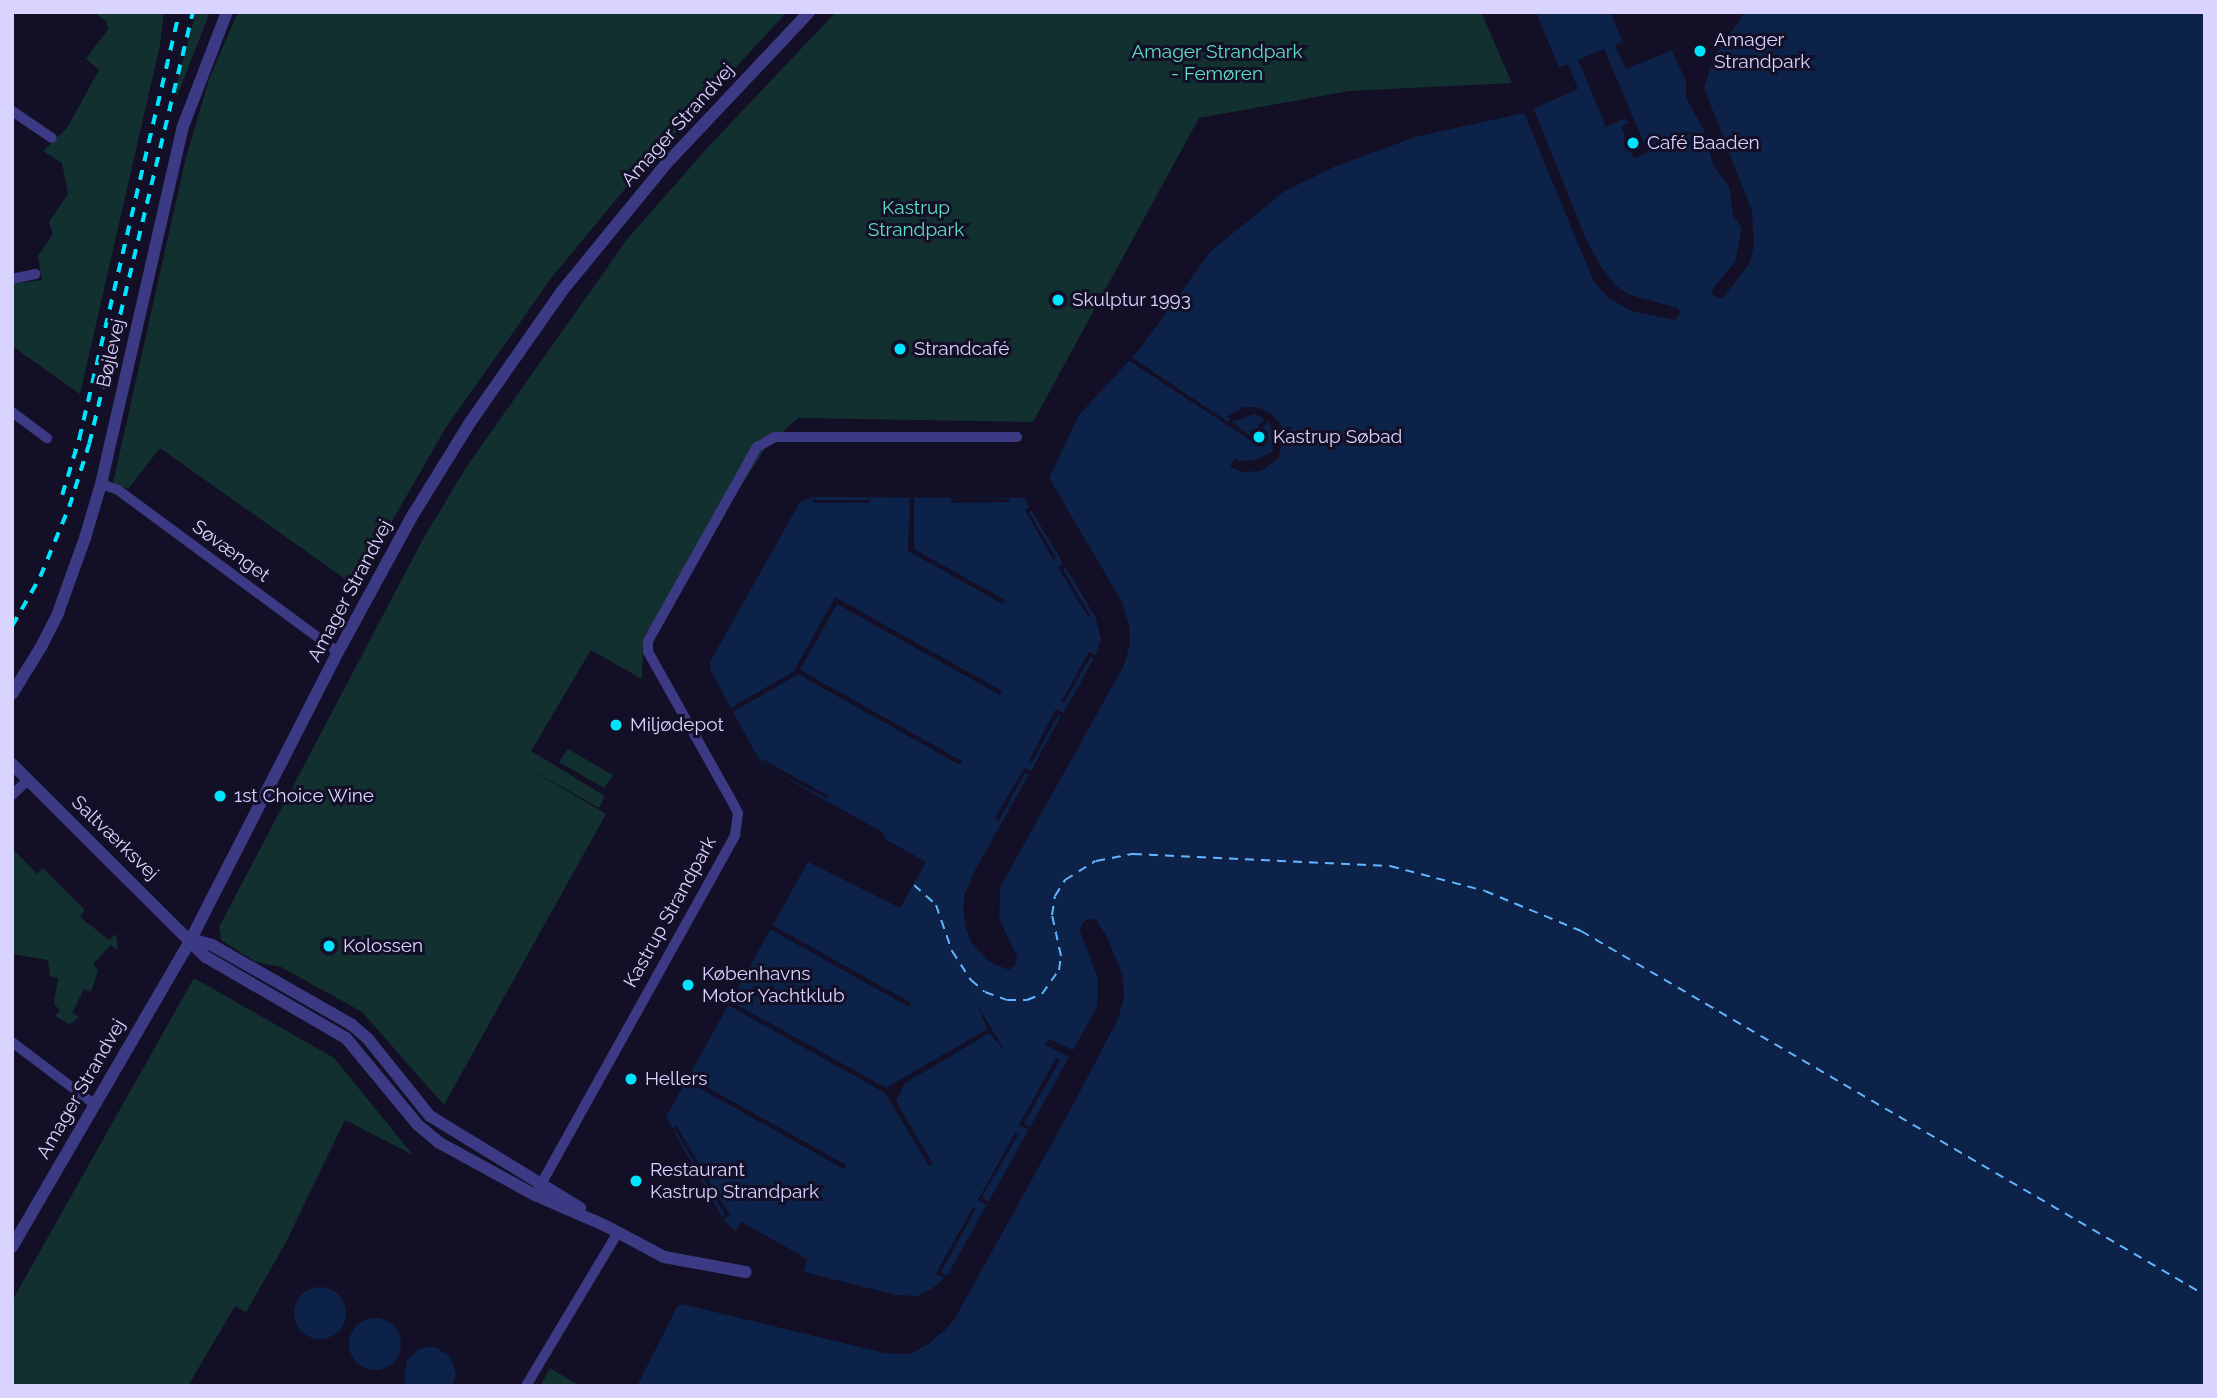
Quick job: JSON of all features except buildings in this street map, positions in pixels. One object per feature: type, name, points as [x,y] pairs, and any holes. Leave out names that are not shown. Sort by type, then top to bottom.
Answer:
[{"type":"street","name":"Bøjlevej","points":[[12,694],[41,648],[58,613],[101,484],[182,129],[227,12]]},
{"type":"street","name":"Amager Strandvej","points":[[12,1247],[191,939],[338,652],[411,518],[471,421],[562,291],[666,164],[809,12]]},
{"type":"street","points":[[12,111],[52,138]]},
{"type":"street","points":[[12,279],[35,274]]},
{"type":"street","points":[[12,412],[47,438]]},
{"type":"street","name":"Kastrup Strandpark","points":[[535,1195],[735,835],[738,813],[648,652],[648,641],[757,447],[775,437],[1017,436]]},
{"type":"street","name":"Søvænget","points":[[101,484],[118,490],[338,652]]},
{"type":"street","name":"Saltværksvej","points":[[12,764],[191,939]]},
{"type":"street","points":[[12,795],[28,780]]},
{"type":"street","points":[[191,939],[212,945],[352,1025],[368,1039],[430,1116],[447,1129],[542,1183],[612,1229]]},
{"type":"street","points":[[191,939],[206,957],[346,1038],[418,1125],[438,1142],[535,1195],[612,1229],[664,1257],[746,1272]]},
{"type":"street","points":[[12,1042],[94,1104]]},
{"type":"street","points":[[526,1386],[612,1229]]},
{"type":"green space","points":[[94,12],[164,12],[160,45],[80,394],[12,346],[12,284],[42,280],[38,256],[53,234],[49,222],[68,194],[62,163],[43,151],[67,128],[99,70],[86,59],[108,29],[106,21]]},
{"type":"green space","points":[[196,12],[210,12],[177,96],[175,91]]},
{"type":"green space","points":[[238,12],[787,12],[638,173],[552,277],[445,429],[355,586],[160,448],[128,489],[113,483],[185,161],[209,79]]},
{"type":"green space","name":"Kastrup Strandpark","points":[[836,12],[1481,12],[1512,83],[1349,91],[1199,118],[1033,422],[798,418],[766,447],[643,638],[642,679],[591,650],[531,751],[605,796],[599,808],[523,765],[606,814],[444,1105],[362,1012],[281,967],[256,962],[221,940],[219,927],[422,541],[467,466],[628,238],[710,145]]},
{"type":"green space","points":[[568,749],[613,775],[604,788],[559,762]]},
{"type":"green space","points":[[12,848],[37,874],[43,868],[85,910],[80,917],[109,940],[115,934],[117,939],[117,950],[111,945],[93,964],[98,970],[91,992],[84,989],[72,1013],[79,1017],[72,1023],[68,1024],[55,1016],[60,1010],[54,1004],[58,978],[50,976],[48,960],[12,954]]},
{"type":"green space","points":[[194,978],[334,1058],[413,1155],[345,1120],[285,1244],[246,1312],[235,1306],[188,1386],[12,1386],[12,1301]]},
{"type":"green space","points":[[550,1368],[580,1386],[540,1386]]},
{"type":"water","points":[[1536,12],[1610,12],[1623,42],[1615,45],[1626,69],[1681,47],[1699,90],[1704,88],[1714,56],[1745,12],[2205,12],[2205,1386],[637,1386],[677,1307],[682,1304],[885,1353],[910,1354],[930,1343],[955,1318],[1118,1019],[1124,996],[1122,974],[1107,937],[1096,920],[1088,919],[1082,923],[1080,931],[1098,979],[1097,1007],[947,1276],[933,1288],[918,1296],[896,1295],[804,1272],[807,1259],[742,1222],[735,1231],[723,1219],[666,1117],[808,862],[900,908],[926,862],[887,840],[882,832],[768,768],[757,756],[711,671],[710,662],[800,502],[813,497],[1024,498],[1096,618],[1101,640],[1098,652],[973,874],[963,909],[971,942],[992,963],[1009,970],[1016,964],[1017,957],[999,919],[1000,887],[1124,665],[1130,644],[1122,602],[1049,478],[1079,415],[1139,350],[1211,251],[1285,191],[1336,166],[1415,137],[1524,113],[1578,89],[1568,64],[1559,67]]},
{"type":"water","points":[[320,1287],[330,1289],[338,1295],[344,1303],[344,1323],[338,1331],[330,1337],[320,1339],[310,1337],[302,1331],[296,1323],[294,1313],[296,1303],[302,1295],[310,1289]]},
{"type":"water","points":[[375,1318],[385,1320],[393,1326],[399,1334],[399,1354],[393,1362],[385,1368],[375,1370],[365,1368],[357,1362],[351,1354],[349,1344],[351,1334],[357,1326],[365,1320]]},
{"type":"water","points":[[437,1348],[451,1358],[456,1374],[452,1386],[406,1385],[404,1377],[407,1360],[419,1349]]},
{"type":"pier","points":[[1681,47],[1699,89],[1704,88],[1752,211],[1754,246],[1749,264],[1722,299],[1715,297],[1711,291],[1735,262],[1742,228],[1733,215],[1729,187],[1713,165],[1704,130],[1686,98],[1686,81],[1672,51]]},
{"type":"pier","points":[[1604,49],[1648,152],[1634,159],[1621,127],[1629,123],[1625,118],[1606,127],[1578,60]]},
{"type":"pier","points":[[1534,109],[1586,239],[1600,265],[1615,285],[1630,295],[1678,308],[1680,313],[1675,320],[1631,311],[1609,298],[1594,282],[1524,113]]},
{"type":"pier","points":[[1131,357],[1228,422],[1230,419],[1227,417],[1243,407],[1257,407],[1271,413],[1281,425],[1283,436],[1279,458],[1261,471],[1244,472],[1230,467],[1235,458],[1241,461],[1256,460],[1273,451],[1271,425],[1268,422],[1261,429],[1258,427],[1264,419],[1254,414],[1232,422],[1252,437],[1250,440],[1128,360]]},
{"type":"pier","points":[[1046,476],[1122,602],[1129,625],[1130,644],[1124,665],[1000,887],[999,919],[1017,957],[1001,937],[995,920],[997,885],[1121,663],[1126,643],[1126,626],[1119,603]]},
{"type":"pier","points":[[813,497],[816,500],[870,500],[870,503],[813,503]]},
{"type":"pier","points":[[910,498],[914,498],[914,549],[1005,600],[1003,604],[908,551]]},
{"type":"pier","points":[[952,498],[1009,499],[1010,502],[951,503]]},
{"type":"pier","points":[[1036,507],[1099,616],[1104,640],[1099,658],[968,895],[968,924],[974,940],[995,963],[987,960],[971,942],[965,925],[964,894],[1029,774],[1025,773],[999,820],[995,818],[1024,768],[1031,771],[1061,716],[1058,715],[1032,762],[1029,760],[1056,709],[1064,713],[1094,658],[1090,657],[1064,703],[1061,702],[1089,652],[1096,655],[1101,640],[1096,618],[1067,567],[1063,569],[1090,615],[1088,617],[1058,567],[1064,563],[1033,509],[1029,512],[1056,558],[1053,560],[1025,510]]},
{"type":"pier","points":[[835,597],[1002,691],[1000,695],[837,604],[800,670],[962,761],[960,765],[798,674],[733,712],[731,708],[794,671]]},
{"type":"pier","points":[[762,759],[829,796],[828,799],[768,768]]},
{"type":"pier","points":[[772,925],[911,1003],[909,1007],[770,929]]},
{"type":"pier","points":[[1101,926],[1122,974],[1124,996],[1118,1019],[955,1318],[944,1331],[910,1354],[885,1353],[687,1304],[674,1305],[687,1301],[886,1350],[909,1350],[942,1329],[952,1316],[1114,1018],[1121,996],[1118,975]]},
{"type":"pier","points":[[730,1001],[886,1088],[987,1029],[978,1006],[1005,1051],[989,1033],[905,1083],[896,1101],[933,1164],[929,1166],[885,1093],[728,1005]]},
{"type":"pier","points":[[1049,1039],[1073,1050],[1069,1057],[1045,1045]]},
{"type":"pier","points":[[1056,1058],[1060,1060],[1024,1123],[1030,1127],[1029,1130],[1019,1125]]},
{"type":"pier","points":[[687,1076],[846,1165],[844,1169],[685,1080]]},
{"type":"pier","points":[[676,1125],[730,1216],[723,1219],[724,1213],[675,1130],[671,1129]]},
{"type":"pier","points":[[1015,1133],[1018,1135],[982,1197],[988,1202],[987,1205],[978,1200]]},
{"type":"pier","points":[[973,1207],[976,1209],[941,1272],[947,1276],[945,1279],[936,1274]]},
{"type":"ferry route","points":[[914,885],[936,905],[952,951],[971,980],[985,992],[1007,1000],[1027,1000],[1042,994],[1059,970],[1061,956],[1052,915],[1055,896],[1065,880],[1096,861],[1133,854],[1390,866],[1485,891],[1581,931],[2205,1295]]},
{"type":"railway","points":[[62,495],[79,439],[179,12]]},
{"type":"railway","points":[[12,626],[40,577],[69,507],[89,444],[193,12]]},
{"type":"place","name":"Amager Strandpark","points":[[1700,51]]},
{"type":"place","name":"Café Baaden","points":[[1633,143]]},
{"type":"place","name":"Skulptur 1993","points":[[1058,300]]},
{"type":"place","name":"Strandcafé","points":[[900,349]]},
{"type":"place","name":"Kastrup Søbad","points":[[1259,437]]},
{"type":"place","name":"Miljødepot","points":[[616,725]]},
{"type":"place","name":"1st Choice Wine","points":[[220,796]]},
{"type":"place","name":"Kolossen","points":[[329,946]]},
{"type":"place","name":"Københavns Motor Yachtklub","points":[[688,985]]},
{"type":"place","name":"Hellers","points":[[631,1079]]},
{"type":"place","name":"Restaurant Kastrup Strandpark","points":[[636,1181]]},
{"type":"park label","name":"Amager Strandpark - Femøren","points":[[1217,63]]}]
